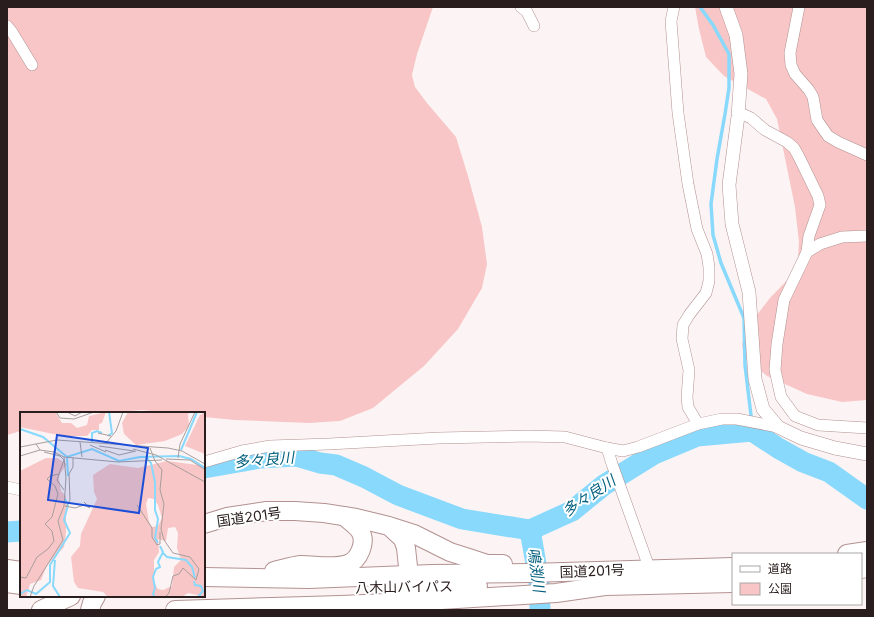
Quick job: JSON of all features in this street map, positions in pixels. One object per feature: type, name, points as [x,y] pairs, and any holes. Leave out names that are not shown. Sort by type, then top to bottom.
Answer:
[{"type":"highway","name":"国道201号","points":[[205,524],[227,517],[268,511],[295,511],[344,516],[389,526],[414,534],[450,552],[487,564],[518,565],[530,585]]},
{"type":"highway","points":[[244,577],[300,565],[336,566],[348,564],[356,559],[362,549],[362,539],[360,531],[344,516]]},
{"type":"highway","points":[[389,526],[403,539],[406,548],[409,594]]},
{"type":"highway","points":[[854,553],[867,551]]},
{"type":"highway","name":"国道201号","points":[[555,584],[605,586],[650,578],[732,567]]},
{"type":"highway","points":[[7,569],[20,571]]},
{"type":"highway","name":"八木山バイパス","points":[[205,576],[309,578],[409,594]]},
{"type":"highway","name":"国道201号","points":[[175,610],[341,605],[409,594],[650,578],[732,583]]},
{"type":"highway","points":[[7,583],[20,585]]},
{"type":"highway","name":"八木山バイパス","points":[[205,588],[409,594],[530,585]]},
{"type":"highway","points":[[41,610],[69,597]]},
{"type":"highway","points":[[76,597],[75,602],[80,610]]},
{"type":"highway","points":[[90,610],[95,597]]},
{"type":"street","points":[[521,7],[527,12],[534,26]]},
{"type":"street","points":[[674,7],[671,21],[678,113],[687,177],[697,229],[707,254],[709,267],[709,281],[706,293],[683,325],[682,339],[689,370],[687,397],[688,407],[698,424]]},
{"type":"street","points":[[726,7],[736,35],[741,74],[729,185],[732,224],[749,292],[755,379],[763,409],[778,427]]},
{"type":"street","points":[[799,7],[790,53],[791,65],[795,74],[814,97],[817,120],[828,136],[867,155]]},
{"type":"street","points":[[7,26],[32,65]]},
{"type":"street","points":[[738,112],[751,118],[765,130],[787,142],[794,148],[818,196],[820,205],[809,236],[807,252],[784,300],[776,344],[775,370],[781,397],[795,416],[818,425],[867,428]]},
{"type":"street","points":[[807,252],[820,244],[842,237],[867,236]]},
{"type":"street","points":[[205,462],[242,451],[270,446],[439,438],[529,436],[565,437],[624,451],[698,424],[722,418],[737,419],[778,427],[801,438],[835,448],[867,454]]},
{"type":"street","points":[[607,448],[626,500],[650,578]]},
{"type":"street","points":[[7,488],[20,490]]},
{"type":"green space","points":[[7,7],[433,7],[417,54],[412,75],[415,87],[456,137],[482,227],[487,264],[482,288],[458,329],[424,366],[373,408],[340,421],[309,423],[235,420],[205,417],[205,412],[161,412],[142,410],[115,412],[20,412],[20,431],[7,435]]},
{"type":"green space","points":[[695,7],[867,7],[867,400],[842,402],[807,394],[767,376],[744,357],[742,344],[749,325],[770,298],[792,275],[798,258],[799,242],[795,207],[777,119],[766,99],[724,76],[706,57]]},
{"type":"waterway","points":[[700,7],[713,25],[729,54],[729,88],[711,204],[713,235],[721,263],[744,318],[745,365],[752,431]]},
{"type":"waterway","name":"多々良川","points":[[205,468],[260,458],[296,456],[320,463],[336,465],[364,477],[398,495],[462,519],[530,530],[572,511],[604,485],[654,454],[697,436],[752,431],[803,462],[829,472],[867,499]]},
{"type":"waterway","name":"多々良川","points":[[7,526],[14,532]]},
{"type":"waterway","name":"鳴渕川","points":[[530,530],[539,581],[540,610]]},
{"type":"waterway","name":"多々良川","points":[[7,532],[20,531]]}]
